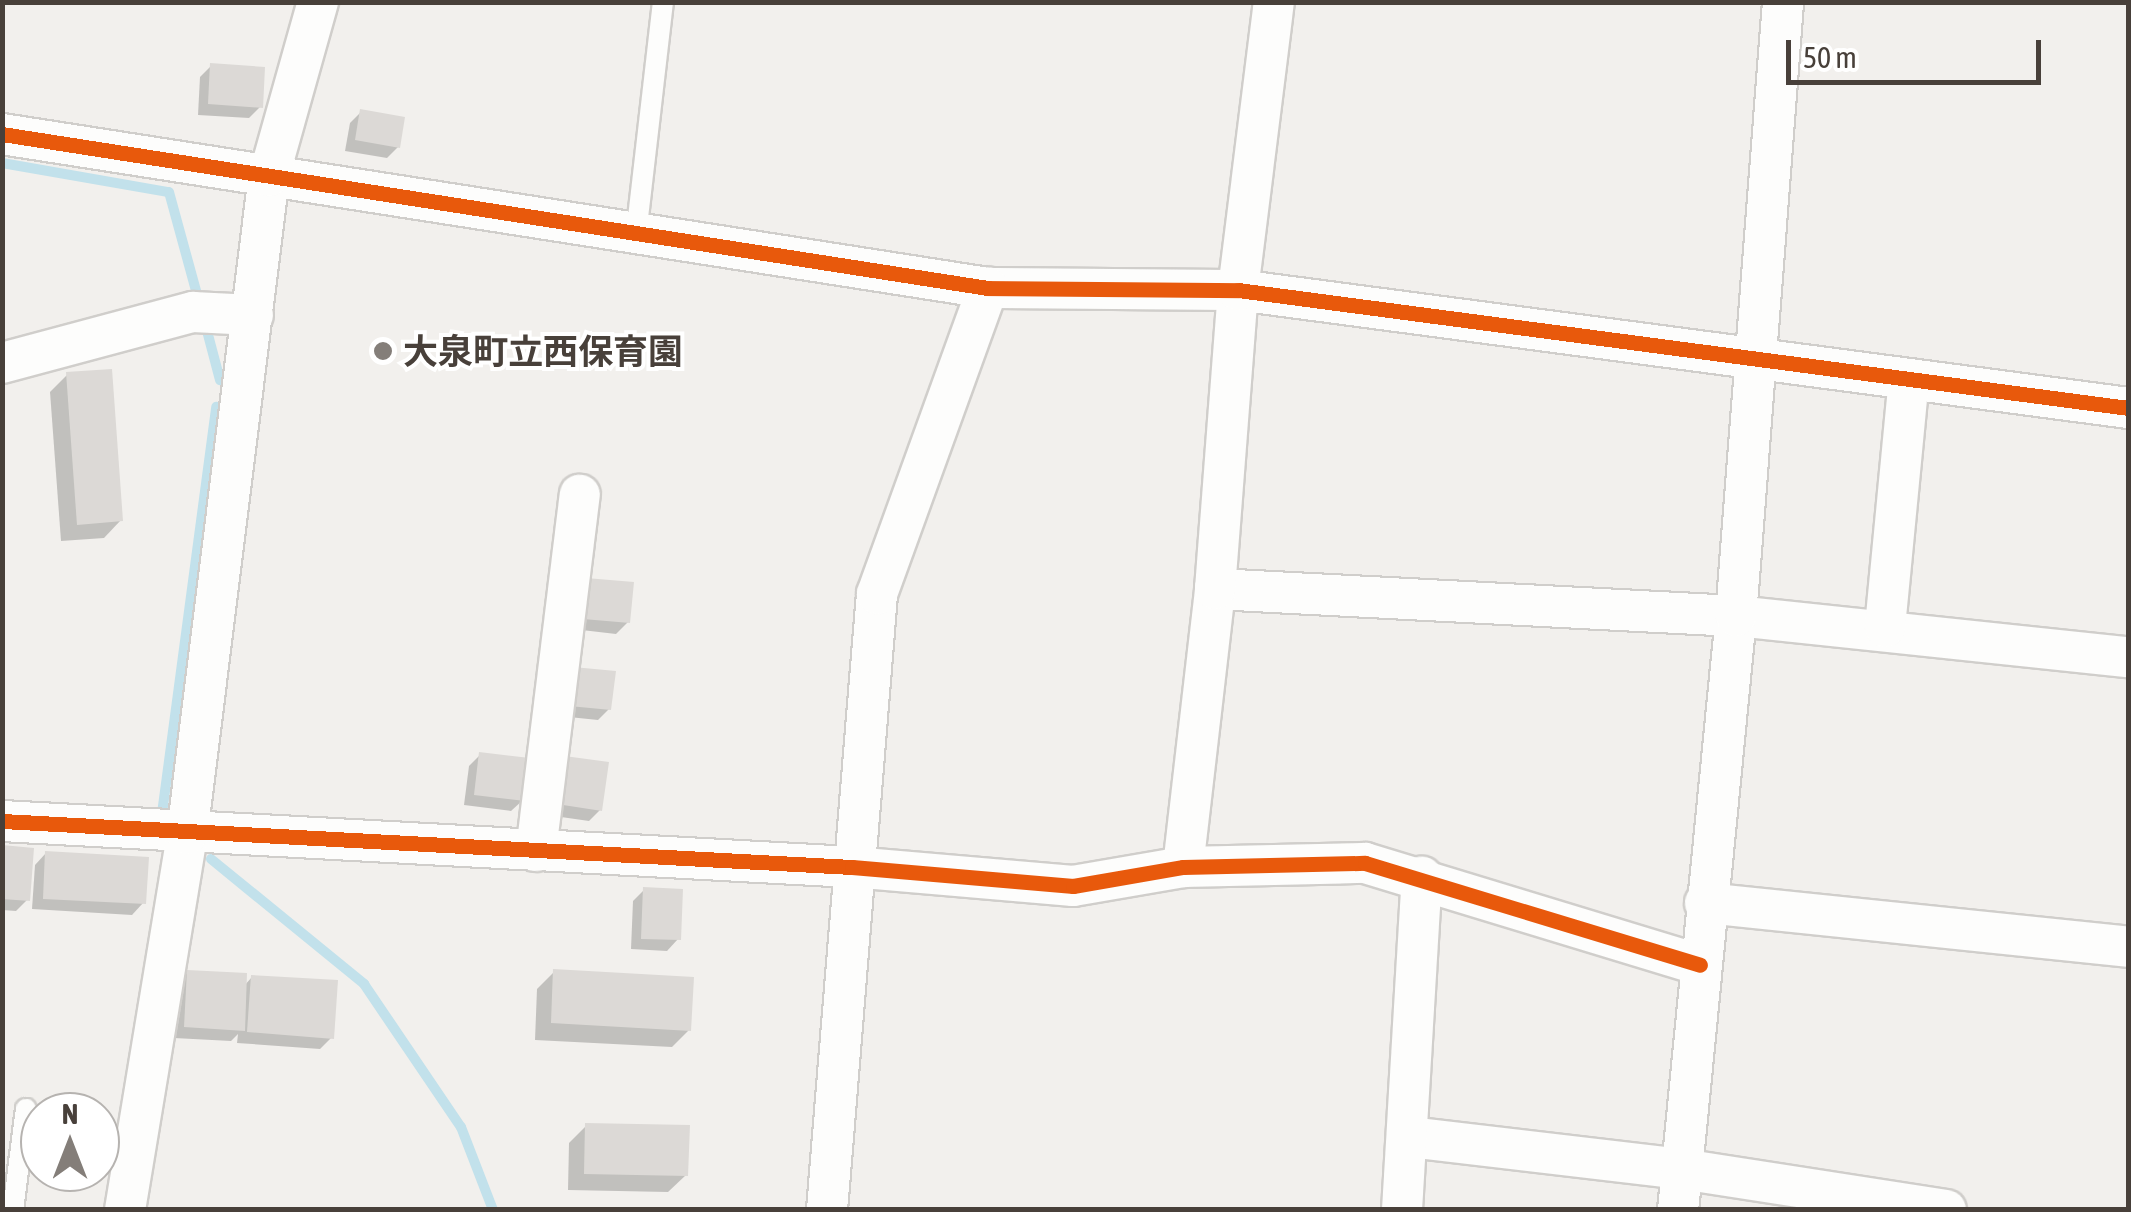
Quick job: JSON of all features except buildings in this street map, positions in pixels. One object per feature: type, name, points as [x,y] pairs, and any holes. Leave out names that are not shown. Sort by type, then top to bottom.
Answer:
[{"type":"street","points":[[125,1210],[186,834],[269,176],[318,2]]},
{"type":"street","points":[[1184,867],[1216,589],[1238,290],[1274,2]]},
{"type":"street","points":[[1678,1210],[1736,616],[1783,2]]},
{"type":"street","points":[[2,134],[988,288],[1238,290],[2128,408]]},
{"type":"street","points":[[827,1210],[877,594],[988,288]]},
{"type":"street","points":[[2,363],[193,312],[253,315]]},
{"type":"street","points":[[1885,627],[1909,379]]},
{"type":"street","points":[[536,851],[580,495]]},
{"type":"street","points":[[1216,589],[1885,627],[2128,657]]},
{"type":"street","points":[[2,820],[186,834],[852,867],[1073,886],[1184,867],[1365,862],[1700,965]]},
{"type":"street","points":[[1402,1210],[1422,877]]},
{"type":"street","points":[[1705,903],[2128,948]]},
{"type":"street","points":[[1409,1137],[1682,1169],[1946,1210]]},
{"type":"lane","points":[[636,235],[663,2]]},
{"type":"lane","points":[[13,1210],[20,1155]]},
{"type":"waterway","points":[[2,163],[169,192],[196,291]]},
{"type":"waterway","points":[[206,327],[220,380]]},
{"type":"waterway","points":[[161,821],[216,407]]},
{"type":"waterway","points":[[211,859],[364,984],[461,1127],[493,1210]]},
{"type":"cycle path","points":[[2,134],[988,288],[1238,290],[2128,408]]},
{"type":"cycle path","points":[[2,821],[852,867],[1073,886],[1183,867],[1365,863],[1700,965]]},
{"type":"place","name":"大泉町立西保育園","points":[[383,351]]}]
